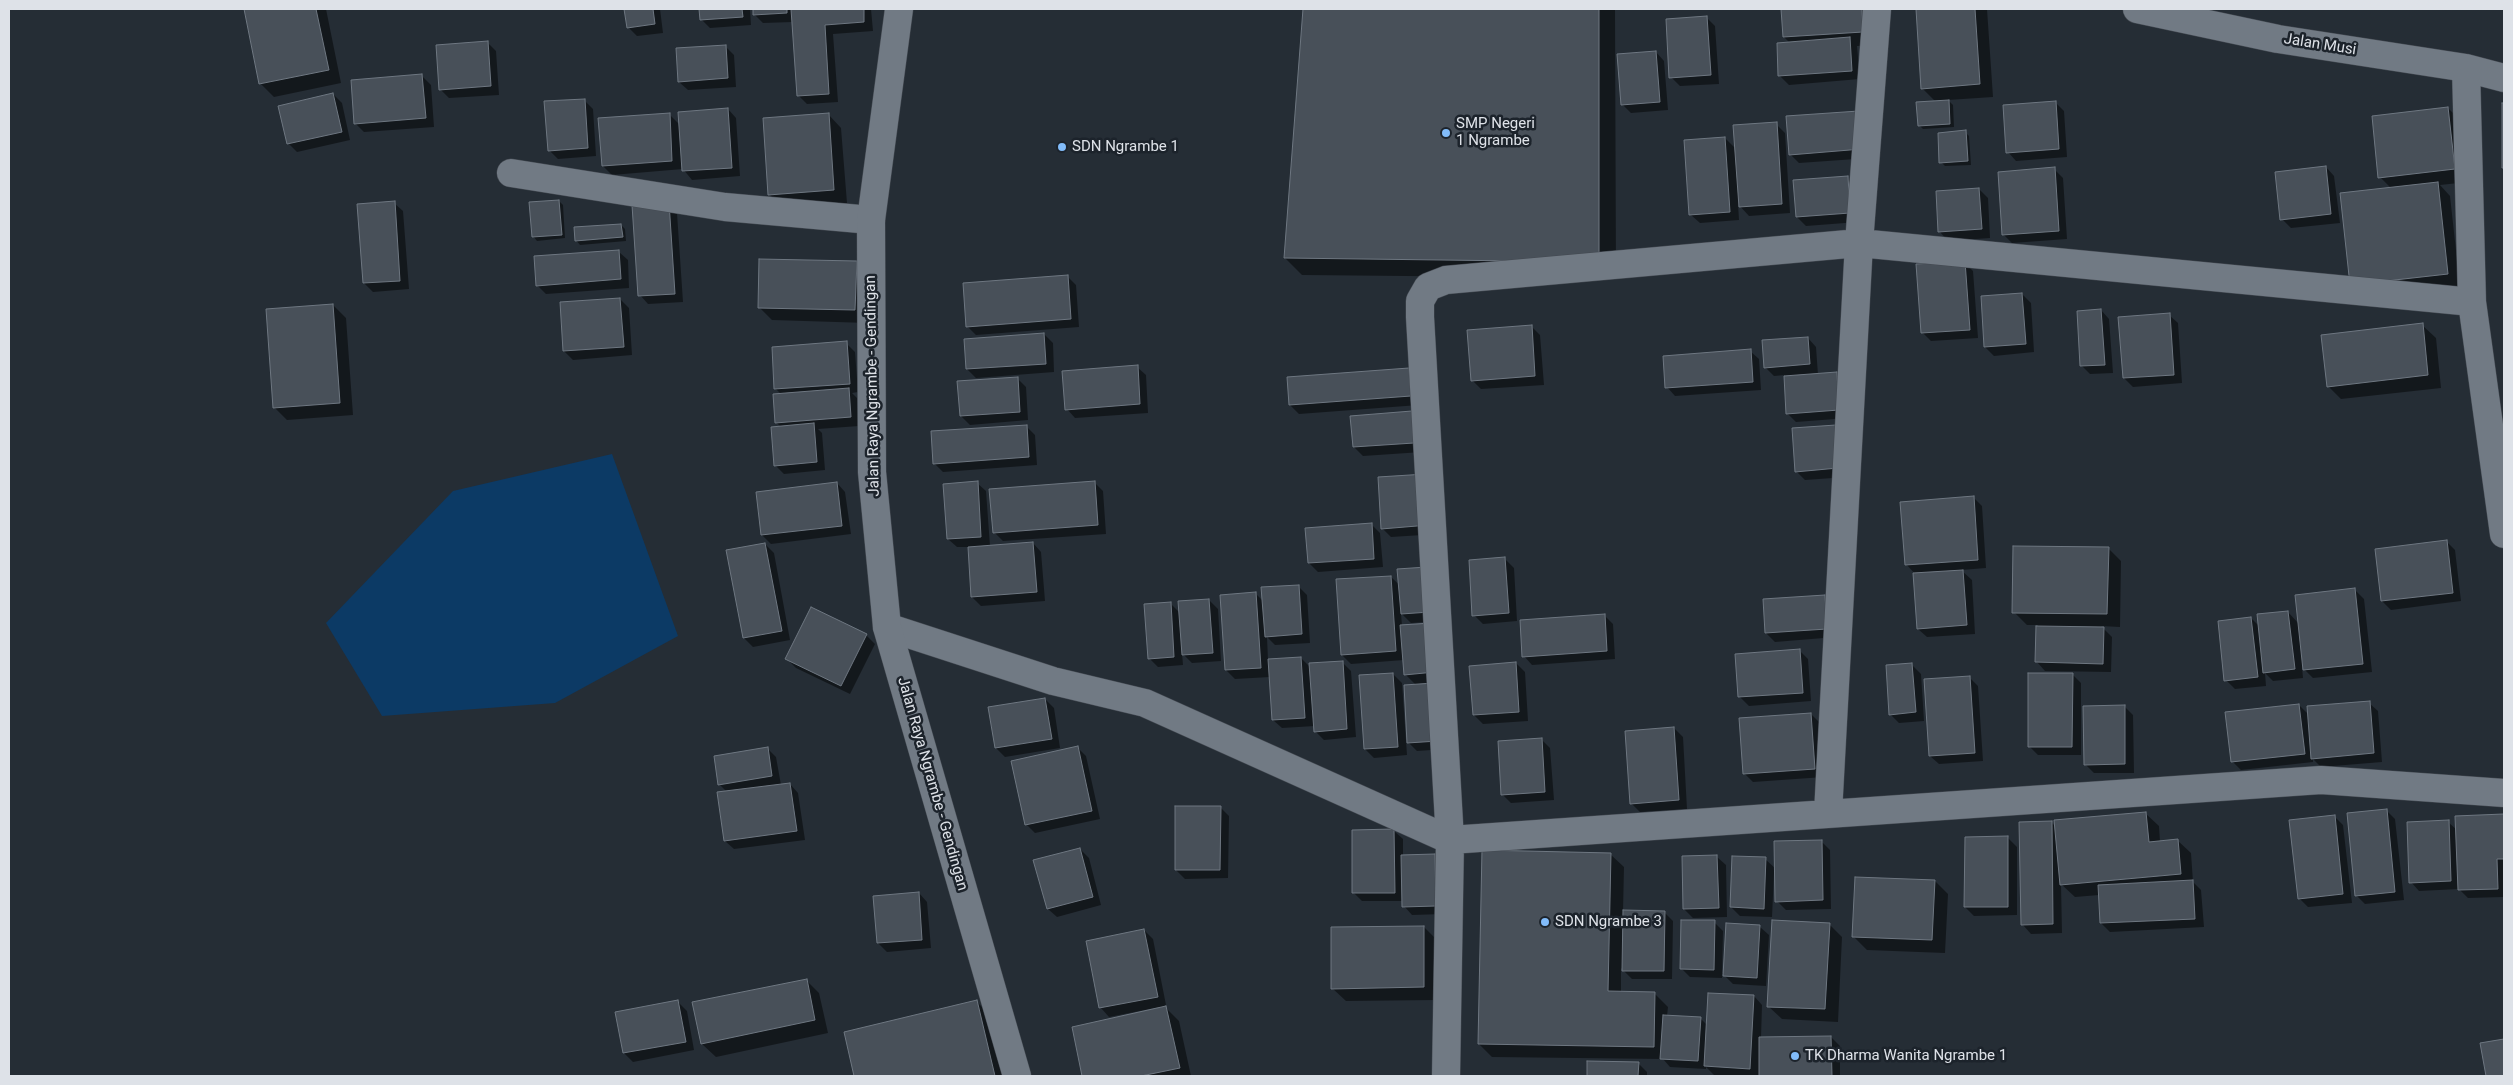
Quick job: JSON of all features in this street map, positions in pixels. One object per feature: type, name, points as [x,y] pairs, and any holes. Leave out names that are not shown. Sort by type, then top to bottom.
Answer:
[{"type":"street","name":"Jalan Raya Ngrambe - Gendingan","points":[[899,9],[871,220],[872,472],[887,627],[1017,1076]]},
{"type":"street","points":[[1828,813],[1859,243],[1877,9]]},
{"type":"street","name":"Jalan Musi","points":[[2137,9],[2278,39],[2466,68],[2504,78]]},
{"type":"street","points":[[2466,68],[2472,302],[2504,534]]},
{"type":"street","points":[[511,173],[724,206],[871,220]]},
{"type":"street","points":[[1446,1076],[1450,840],[1420,317],[1420,302],[1428,288],[1446,280],[1859,243],[2472,302]]},
{"type":"street","points":[[887,627],[1053,681],[1145,703],[1450,840],[2321,780],[2504,793]]},
{"type":"shaded area","points":[[612,454],[678,636],[555,703],[382,716],[326,623],[453,491]]},
{"type":"building","points":[[244,9],[316,9],[329,70],[259,84]]},
{"type":"building","points":[[624,9],[653,9],[655,24],[627,28]]},
{"type":"building","points":[[699,9],[742,9],[743,17],[700,20]]},
{"type":"building","points":[[753,9],[787,9],[787,13],[753,15]]},
{"type":"building","points":[[791,9],[864,9],[864,22],[825,25],[829,94],[797,96]]},
{"type":"building","name":"SMP Negeri 1 Ngrambe","points":[[1303,9],[1599,9],[1599,262],[1284,258]]},
{"type":"building","points":[[1781,9],[1862,9],[1863,32],[1783,37]]},
{"type":"building","points":[[1916,9],[1975,9],[1980,84],[1921,89]]},
{"type":"building","points":[[1707,16],[1711,75],[1669,78],[1666,19]]},
{"type":"building","points":[[1850,37],[1852,71],[1778,76],[1777,43]]},
{"type":"building","points":[[488,41],[491,86],[439,90],[436,45]]},
{"type":"building","points":[[726,45],[728,78],[678,82],[676,48]]},
{"type":"building","points":[[1656,51],[1660,102],[1621,105],[1617,54]]},
{"type":"building","points":[[422,74],[426,118],[354,124],[351,80]]},
{"type":"building","points":[[333,93],[342,132],[287,144],[278,106]]},
{"type":"building","points":[[585,99],[588,148],[548,151],[544,101]]},
{"type":"building","points":[[1949,100],[1950,124],[1918,126],[1916,102]]},
{"type":"building","points":[[2056,101],[2059,149],[2006,153],[2003,105]]},
{"type":"building","points":[[2502,103],[2504,103],[2504,168],[2502,168]]},
{"type":"building","points":[[2448,107],[2455,169],[2378,178],[2372,116]]},
{"type":"building","points":[[728,108],[732,168],[682,171],[678,112]]},
{"type":"building","points":[[1859,111],[1862,149],[1789,155],[1786,116]]},
{"type":"building","points":[[670,113],[672,161],[602,166],[598,118]]},
{"type":"building","points":[[829,113],[834,190],[768,195],[763,118]]},
{"type":"building","points":[[1777,122],[1782,204],[1739,207],[1733,125]]},
{"type":"building","points":[[1966,130],[1968,161],[1939,163],[1938,133]]},
{"type":"building","points":[[1725,137],[1730,212],[1689,215],[1684,140]]},
{"type":"building","points":[[2326,166],[2331,214],[2280,220],[2275,172]]},
{"type":"building","points":[[2055,167],[2059,231],[2002,235],[1998,172]]},
{"type":"building","points":[[1848,176],[1850,213],[1796,217],[1793,180]]},
{"type":"building","points":[[2438,182],[2448,274],[2350,285],[2340,193]]},
{"type":"building","points":[[1979,188],[1982,229],[1938,232],[1936,191]]},
{"type":"building","points":[[559,200],[562,235],[532,237],[529,202]]},
{"type":"building","points":[[395,201],[400,281],[363,283],[357,204]]},
{"type":"building","points":[[669,202],[675,294],[638,296],[632,205]]},
{"type":"building","points":[[621,224],[623,237],[575,241],[574,227]]},
{"type":"building","points":[[619,250],[621,279],[536,286],[534,256]]},
{"type":"building","points":[[759,259],[857,261],[855,310],[758,308]]},
{"type":"building","points":[[1965,261],[1970,330],[1921,333],[1916,264]]},
{"type":"building","points":[[1068,275],[1071,319],[966,327],[963,283]]},
{"type":"building","points":[[2022,293],[2026,344],[1984,347],[1981,296]]},
{"type":"building","points":[[620,298],[624,347],[563,351],[560,302]]},
{"type":"building","points":[[333,304],[340,403],[273,408],[266,309]]},
{"type":"building","points":[[2101,309],[2105,365],[2080,366],[2077,311]]},
{"type":"building","points":[[2170,313],[2174,375],[2123,378],[2118,317]]},
{"type":"building","points":[[2423,323],[2428,375],[2327,387],[2321,335]]},
{"type":"building","points":[[1532,325],[1535,376],[1471,381],[1467,330]]},
{"type":"building","points":[[1044,333],[1046,364],[966,369],[964,339]]},
{"type":"building","points":[[1808,337],[1810,364],[1764,368],[1762,340]]},
{"type":"building","points":[[847,341],[850,384],[774,389],[772,347]]},
{"type":"building","points":[[1751,349],[1753,382],[1665,388],[1663,356]]},
{"type":"building","points":[[1138,365],[1140,404],[1065,410],[1062,371]]},
{"type":"building","points":[[1409,368],[1411,396],[1289,405],[1287,377]]},
{"type":"building","points":[[1837,372],[1839,410],[1786,414],[1784,376]]},
{"type":"building","points":[[1018,377],[1020,412],[960,416],[957,381]]},
{"type":"building","points":[[849,388],[851,417],[775,423],[773,394]]},
{"type":"building","points":[[1412,411],[1414,443],[1353,447],[1350,416]]},
{"type":"building","points":[[814,423],[817,462],[774,466],[771,427]]},
{"type":"building","points":[[1027,425],[1029,457],[933,464],[931,431]]},
{"type":"building","points":[[1836,425],[1838,468],[1795,472],[1792,428]]},
{"type":"building","points":[[1426,474],[1429,525],[1381,529],[1378,477]]},
{"type":"building","points":[[978,481],[981,537],[947,539],[943,484]]},
{"type":"building","points":[[1095,481],[1098,525],[993,533],[989,489]]},
{"type":"building","points":[[837,482],[842,526],[761,535],[756,492]]},
{"type":"building","points":[[1974,496],[1978,560],[1905,565],[1900,502]]},
{"type":"building","points":[[1372,523],[1374,559],[1308,563],[1305,528]]},
{"type":"building","points":[[2447,540],[2453,593],[2381,601],[2375,549]]},
{"type":"building","points":[[1033,542],[1037,592],[971,597],[968,547]]},
{"type":"building","points":[[765,543],[782,631],[743,638],[726,550]]},
{"type":"building","points":[[2013,546],[2109,547],[2107,614],[2012,613]]},
{"type":"building","points":[[1505,557],[1509,613],[1472,616],[1469,560]]},
{"type":"building","points":[[1427,567],[1430,612],[1401,614],[1397,569]]},
{"type":"building","points":[[1963,570],[1967,625],[1917,629],[1913,573]]},
{"type":"building","points":[[1391,576],[1396,651],[1341,655],[1336,579]]},
{"type":"building","points":[[1299,585],[1302,634],[1265,637],[1261,587]]},
{"type":"building","points":[[2355,588],[2363,664],[2303,670],[2295,595]]},
{"type":"building","points":[[1256,592],[1261,668],[1225,670],[1220,595]]},
{"type":"building","points":[[1825,595],[1827,629],[1765,633],[1763,599]]},
{"type":"building","points":[[1209,599],[1213,653],[1182,655],[1178,601]]},
{"type":"building","points":[[1171,602],[1174,657],[1148,659],[1144,604]]},
{"type":"building","points":[[811,607],[867,634],[841,686],[785,659]]},
{"type":"building","points":[[2288,611],[2295,669],[2263,673],[2257,614]]},
{"type":"building","points":[[1605,614],[1607,651],[1522,657],[1520,620]]},
{"type":"building","points":[[2251,617],[2258,677],[2224,681],[2218,621]]},
{"type":"building","points":[[1432,623],[1435,672],[1404,675],[1400,625]]},
{"type":"building","points":[[2036,626],[2104,627],[2103,664],[2035,662]]},
{"type":"building","points":[[1800,649],[1803,693],[1738,697],[1735,654]]},
{"type":"building","points":[[1301,657],[1305,718],[1272,720],[1268,659]]},
{"type":"building","points":[[1343,661],[1347,729],[1314,732],[1309,663]]},
{"type":"building","points":[[1516,662],[1519,712],[1473,715],[1469,666]]},
{"type":"building","points":[[1912,663],[1916,712],[1889,715],[1886,665]]},
{"type":"building","points":[[1393,673],[1398,747],[1364,749],[1359,675]]},
{"type":"building","points":[[2028,673],[2073,673],[2072,747],[2028,747]]},
{"type":"building","points":[[1970,676],[1975,753],[1929,756],[1924,679]]},
{"type":"building","points":[[1434,683],[1438,741],[1407,743],[1404,685]]},
{"type":"building","points":[[1045,698],[1052,739],[995,748],[988,707]]},
{"type":"building","points":[[2370,701],[2374,753],[2311,759],[2307,706]]},
{"type":"building","points":[[2299,704],[2305,754],[2231,762],[2225,712]]},
{"type":"building","points":[[2125,705],[2125,764],[2084,765],[2083,706]]},
{"type":"building","points":[[1811,713],[1815,769],[1743,774],[1739,718]]},
{"type":"building","points":[[1674,727],[1679,800],[1630,804],[1625,731]]},
{"type":"building","points":[[1542,738],[1545,792],[1501,795],[1498,741]]},
{"type":"building","points":[[1078,746],[1092,811],[1025,825],[1011,761]]},
{"type":"building","points":[[768,747],[772,776],[718,785],[714,756]]},
{"type":"building","points":[[790,783],[797,831],[724,841],[717,792]]},
{"type":"building","points":[[1175,806],[1221,806],[1220,870],[1175,870]]},
{"type":"building","points":[[2387,809],[2395,892],[2355,896],[2347,813]]},
{"type":"building","points":[[2146,812],[2149,842],[2178,839],[2181,874],[2060,885],[2054,820]]},
{"type":"building","points":[[2504,814],[2504,859],[2497,859],[2498,889],[2458,890],[2455,816]]},
{"type":"building","points":[[2335,815],[2343,894],[2298,899],[2289,820]]},
{"type":"building","points":[[2449,820],[2451,881],[2409,883],[2407,822]]},
{"type":"building","points":[[2052,821],[2053,924],[2021,925],[2019,822]]},
{"type":"building","points":[[1394,829],[1395,893],[1352,893],[1352,830]]},
{"type":"building","points":[[2008,836],[2008,907],[1964,907],[1965,837]]},
{"type":"building","points":[[1822,840],[1823,900],[1775,902],[1774,841]]},
{"type":"building","points":[[1080,848],[1093,897],[1047,909],[1033,860]]},
{"type":"building","name":"SDN Ngrambe 3","points":[[1482,850],[1611,853],[1608,991],[1655,992],[1654,1047],[1478,1044]]},
{"type":"building","points":[[1435,854],[1436,906],[1402,907],[1401,855]]},
{"type":"building","points":[[1717,855],[1719,908],[1683,909],[1682,856]]},
{"type":"building","points":[[1732,856],[1766,857],[1764,909],[1730,907]]},
{"type":"building","points":[[1855,877],[1935,880],[1932,940],[1852,937]]},
{"type":"building","points":[[2193,880],[2195,919],[2100,923],[2098,885]]},
{"type":"building","points":[[919,892],[922,940],[877,943],[873,896]]},
{"type":"building","points":[[1623,910],[1665,911],[1664,971],[1622,971]]},
{"type":"building","points":[[1681,920],[1715,920],[1714,970],[1680,969]]},
{"type":"building","points":[[1772,920],[1830,923],[1825,1009],[1767,1007]]},
{"type":"building","points":[[1726,923],[1760,925],[1757,978],[1723,976]]},
{"type":"building","points":[[1424,926],[1424,987],[1331,989],[1331,927]]},
{"type":"building","points":[[1144,929],[1158,997],[1099,1008],[1086,941]]},
{"type":"building","points":[[807,979],[815,1020],[701,1044],[692,1002]]},
{"type":"building","points":[[1708,993],[1754,995],[1750,1069],[1704,1066]]},
{"type":"building","points":[[678,1000],[686,1042],[623,1053],[615,1012]]},
{"type":"building","points":[[977,1000],[995,1076],[854,1076],[844,1032]]},
{"type":"building","points":[[1166,1006],[1180,1068],[1141,1076],[1082,1076],[1072,1027]]},
{"type":"building","points":[[1663,1015],[1701,1017],[1698,1061],[1660,1059]]},
{"type":"building","name":"TK Dharma Wanita Ngrambe 1","points":[[1831,1036],[1832,1076],[1759,1076],[1759,1037]]},
{"type":"building","points":[[2504,1039],[2504,1076],[2486,1076],[2480,1043]]},
{"type":"building","points":[[1587,1061],[1639,1062],[1638,1076],[1587,1076]]},
{"type":"place","name":"SMP Negeri 1 Ngrambe","points":[[1446,133]]},
{"type":"place","name":"SDN Ngrambe 1","points":[[1062,147]]},
{"type":"place","name":"SDN Ngrambe 3","points":[[1545,922]]},
{"type":"place","name":"TK Dharma Wanita Ngrambe 1","points":[[1795,1056]]}]
